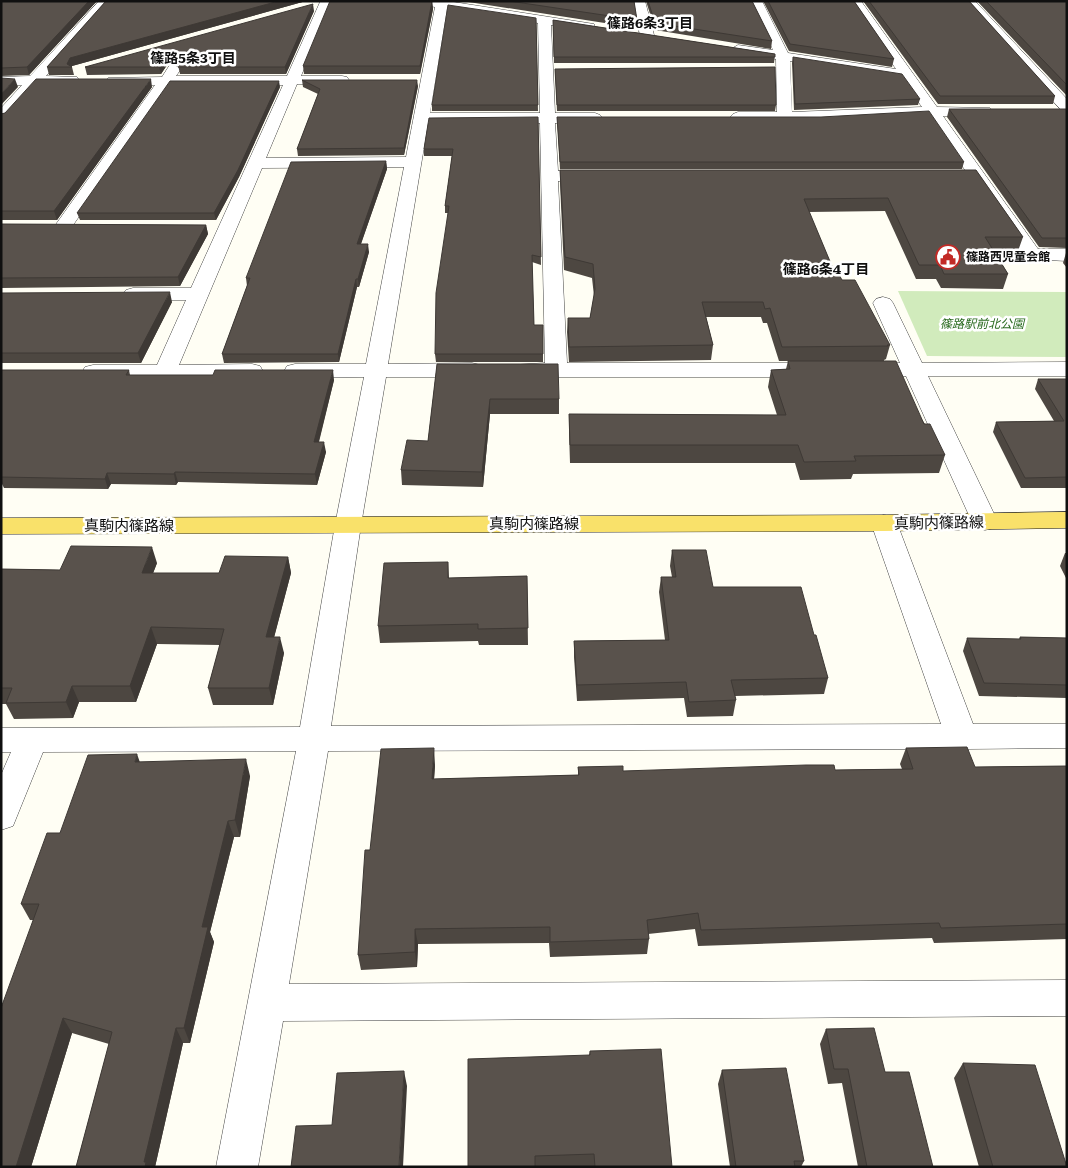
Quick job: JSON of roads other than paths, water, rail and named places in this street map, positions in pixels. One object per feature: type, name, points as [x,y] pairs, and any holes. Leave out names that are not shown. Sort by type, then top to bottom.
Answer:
[{"type":"main road","name":"真駒内篠路線","points":[[1,526],[884,524],[1067,520]]},
{"type":"street","points":[[1,117],[40,80],[106,1]]},
{"type":"street","points":[[518,1],[518,16]]},
{"type":"street","points":[[639,1],[642,35],[662,38]]},
{"type":"street","points":[[756,1],[780,64],[785,117]]},
{"type":"street","points":[[855,1],[1033,255],[1067,255]]},
{"type":"street","points":[[968,1],[1067,109]]},
{"type":"street","points":[[308,7],[327,2]]},
{"type":"street","points":[[165,371],[327,2]]},
{"type":"street","points":[[237,1167],[314,738],[348,525],[414,162],[421,118],[423,80],[432,3],[600,28]]},
{"type":"street","points":[[544,20],[550,69],[546,118],[556,370]]},
{"type":"street","points":[[727,48],[780,64],[907,75]]},
{"type":"street","points":[[83,227],[54,227],[180,60]]},
{"type":"street","points":[[1,81],[40,80],[83,75]]},
{"type":"street","points":[[101,80],[360,80]]},
{"type":"street","points":[[1048,110],[1067,109]]},
{"type":"street","points":[[725,117],[1000,111]]},
{"type":"street","points":[[421,118],[606,118]]},
{"type":"street","points":[[256,163],[414,162]]},
{"type":"street","points":[[549,176],[608,176]]},
{"type":"street","points":[[958,176],[978,176]]},
{"type":"street","points":[[209,227],[228,227]]},
{"type":"street","points":[[110,294],[199,294]]},
{"type":"street","points":[[883,303],[985,522]]},
{"type":"street","points":[[69,372],[1067,369]]},
{"type":"street","points":[[884,524],[962,738]]},
{"type":"street","points":[[1,816],[17,739],[962,738],[1067,736]]},
{"type":"street","points":[[267,1002],[1067,998]]},
{"type":"place","name":"篠路西児童会館","points":[[948,257]]},
{"type":"district","name":"篠路6条3丁目","points":[[650,23]]},
{"type":"district","name":"篠路5条3丁目","points":[[193,58]]},
{"type":"district","name":"篠路6条4丁目","points":[[826,269]]},
{"type":"park label","name":"篠路駅前北公園","points":[[982,324]]}]
